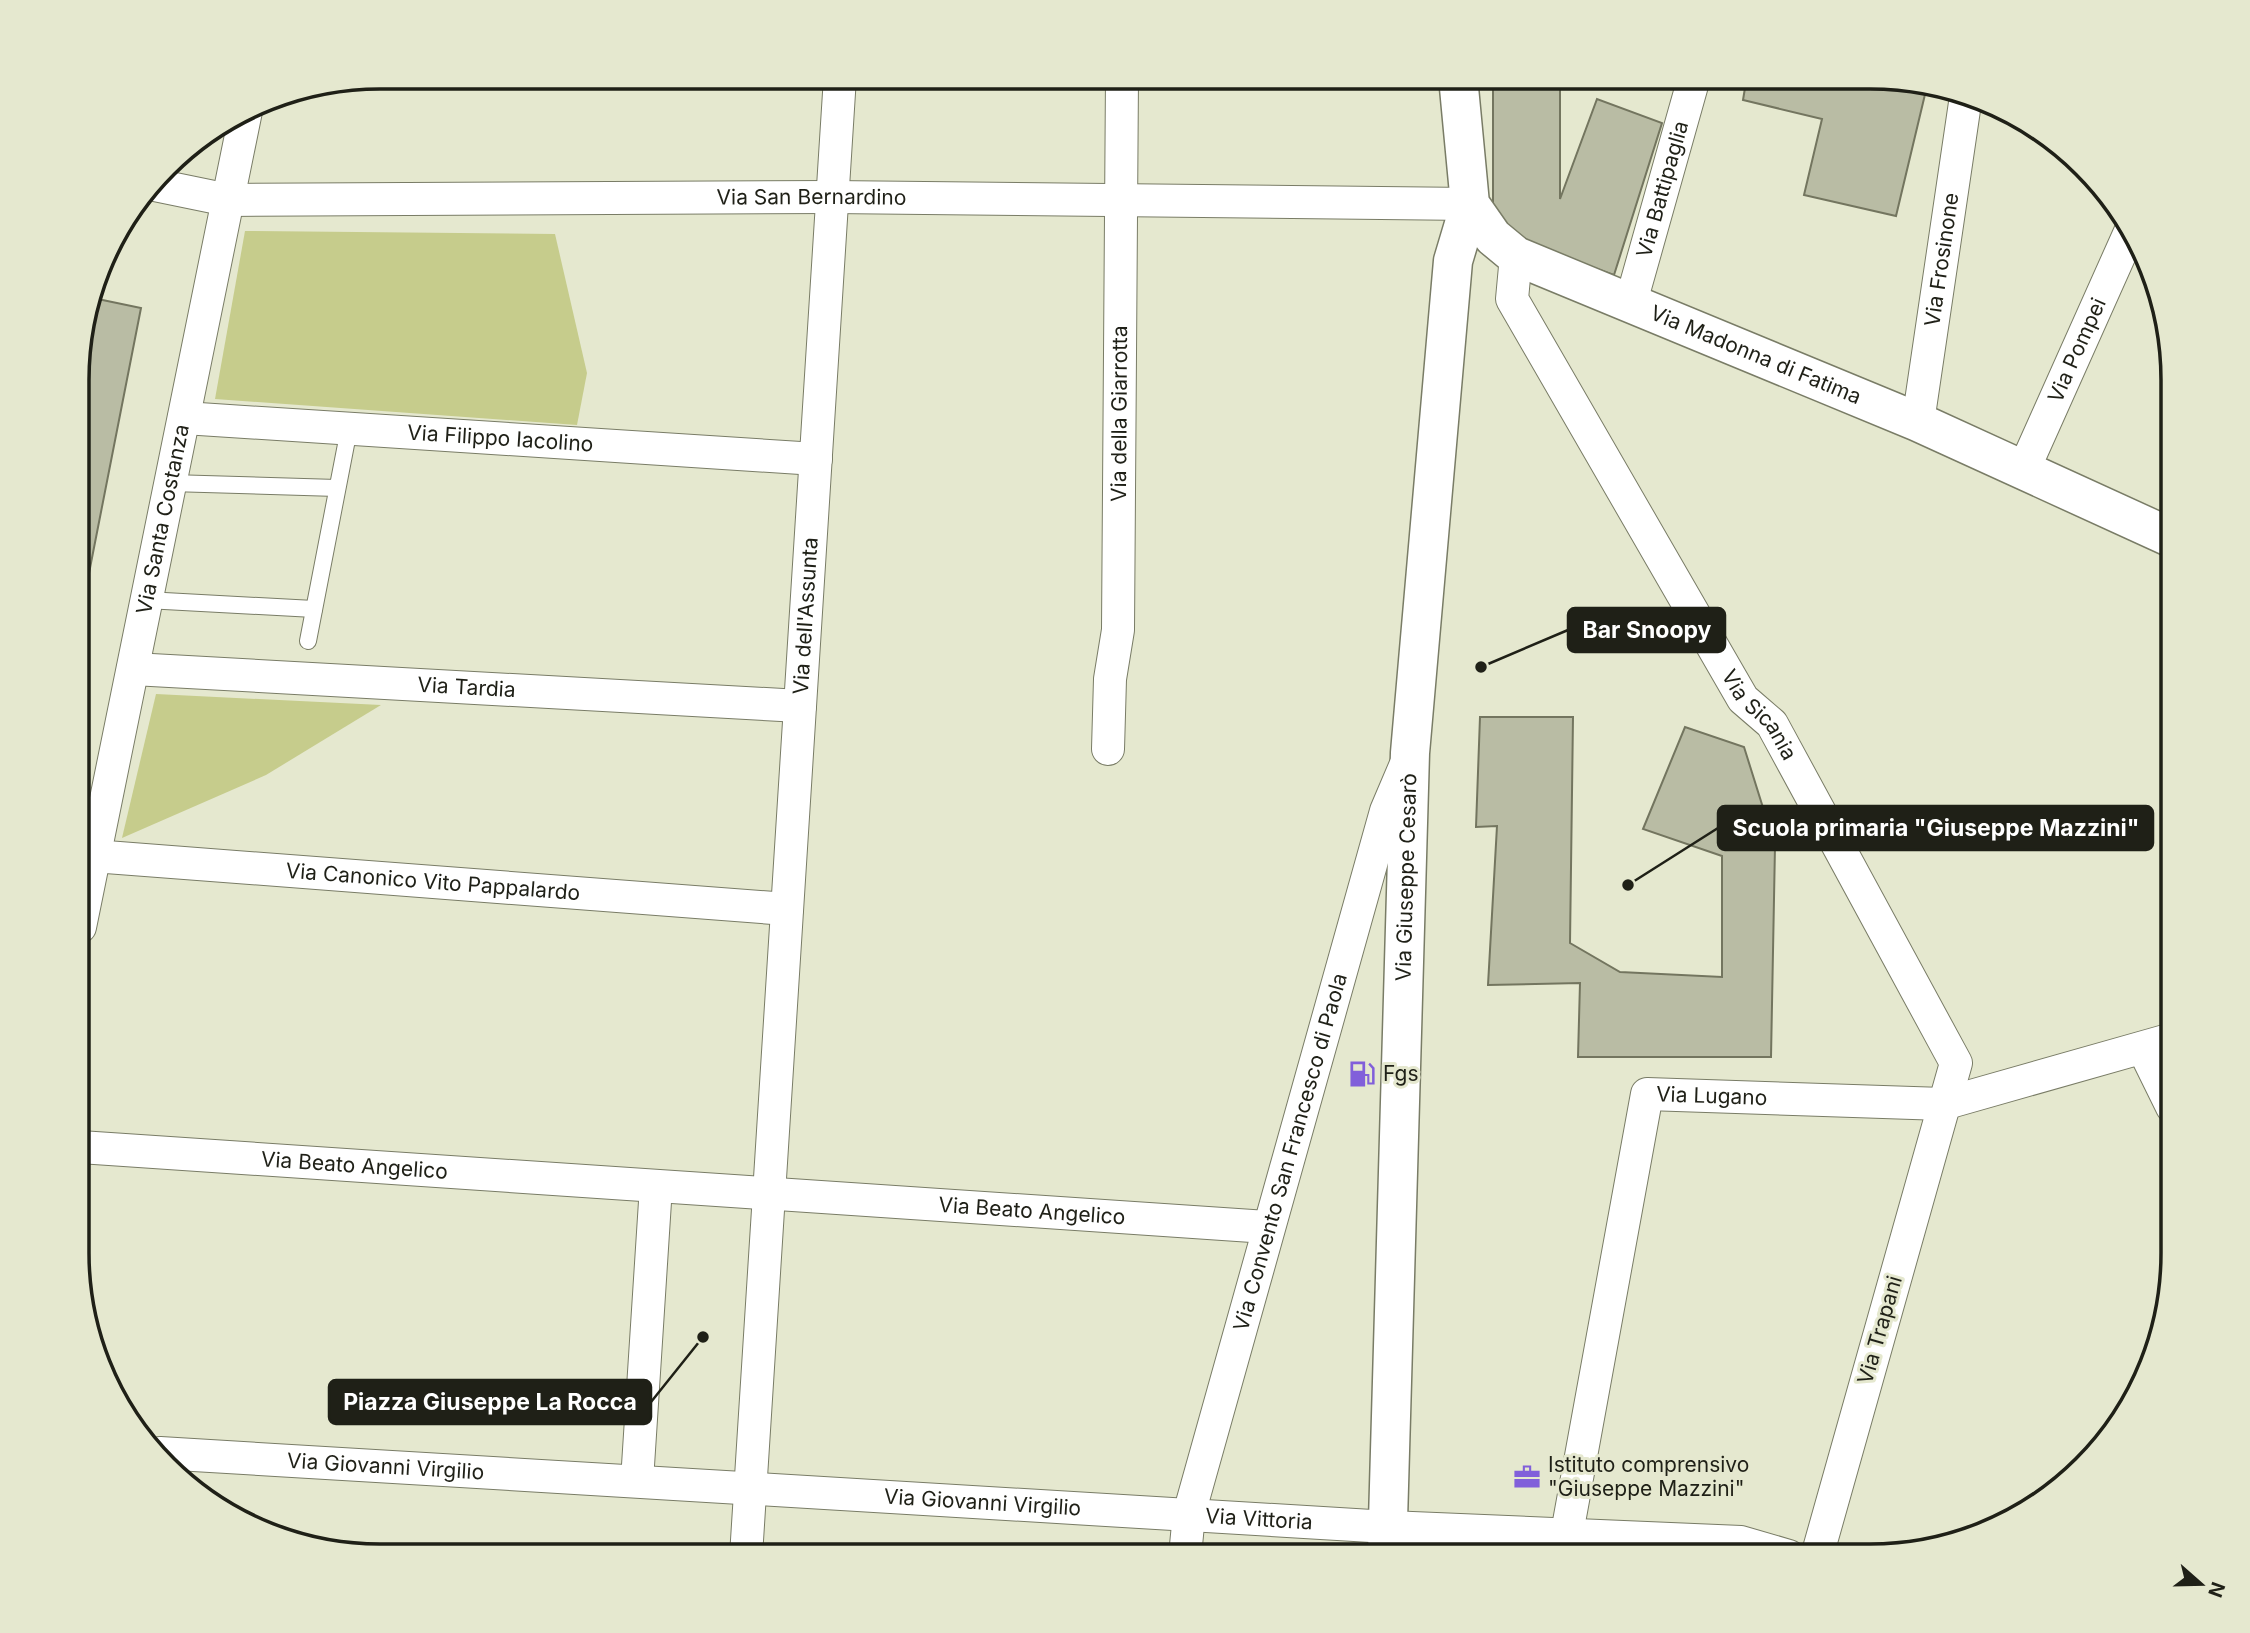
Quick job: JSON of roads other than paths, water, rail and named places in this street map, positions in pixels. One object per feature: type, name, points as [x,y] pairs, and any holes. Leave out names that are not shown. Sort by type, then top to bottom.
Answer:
[{"type":"street","name":"Via dell'Assunta","points":[[758,1497],[782,1194],[771,1156],[839,89]]},
{"type":"street","name":"Via della Giarrotta","points":[[1108,749],[1110,679],[1118,630],[1122,89]]},
{"type":"street","name":"Via Madonna di Fatima","points":[[1459,89],[1470,204],[1493,237],[1516,256],[1918,422],[2161,533]]},
{"type":"street","name":"Via Battipaglia","points":[[1631,302],[1691,89]]},
{"type":"street","name":"Via Frosinone","points":[[1918,422],[1965,106]]},
{"type":"street","name":"Via Santa Costanza","points":[[89,848],[133,669],[244,123]]},
{"type":"street","name":"Via San Bernardino","points":[[162,187],[228,200],[832,197],[1470,204]]},
{"type":"street","name":"Via Giuseppe Cesarò","points":[[1387,1541],[1410,753],[1453,261],[1470,204]]},
{"type":"street","name":"Via Pompei","points":[[2024,469],[2126,242]]},
{"type":"street","name":"Via Sicania","points":[[1516,256],[1512,299],[1743,699],[1772,724],[1956,1063],[1943,1104]]},
{"type":"street","name":"Via Filippo Iacolino","points":[[184,418],[816,459]]},
{"type":"street","name":"Via Tardia","points":[[133,669],[800,706]]},
{"type":"street","name":"Via Convento San Francesco di Paola","points":[[1186,1544],[1189,1514],[1267,1227],[1386,811],[1410,753]]},
{"type":"street","name":"Via Canonico Vito Pappalardo","points":[[89,856],[787,909]]},
{"type":"street","name":"Via Lugano","points":[[1567,1533],[1647,1094],[1943,1104],[2161,1042]]},
{"type":"street","points":[[2143,1048],[2161,1085]]},
{"type":"street","name":"Via Trapani","points":[[1820,1544],[1943,1104]]},
{"type":"street","name":"Via Beato Angelico","points":[[89,1148],[1267,1227]]},
{"type":"street","points":[[624,1480],[643,1185]]},
{"type":"street","name":"Via Giovanni Virgilio","points":[[169,1454],[624,1480],[758,1497],[1189,1514]]},
{"type":"street","points":[[748,1544],[758,1497]]},
{"type":"street","name":"Via Vittoria","points":[[1189,1514],[1387,1541],[1567,1533],[1748,1544]]},
{"type":"lane","points":[[308,640],[349,429]]},
{"type":"lane","points":[[170,483],[337,488]]},
{"type":"lane","points":[[146,600],[314,609]]},
{"type":"place","name":"Bar Snoopy","points":[[1481,667]]},
{"type":"place","name":"Scuola primaria \"Giuseppe Mazzini\"","points":[[1628,885]]},
{"type":"place","name":"Fgs","points":[[1362,1074]]},
{"type":"place","name":"Piazza Giuseppe La Rocca","points":[[703,1337]]},
{"type":"place","name":"Istituto comprensivo \"Giuseppe Mazzini\"","points":[[1527,1477]]}]
